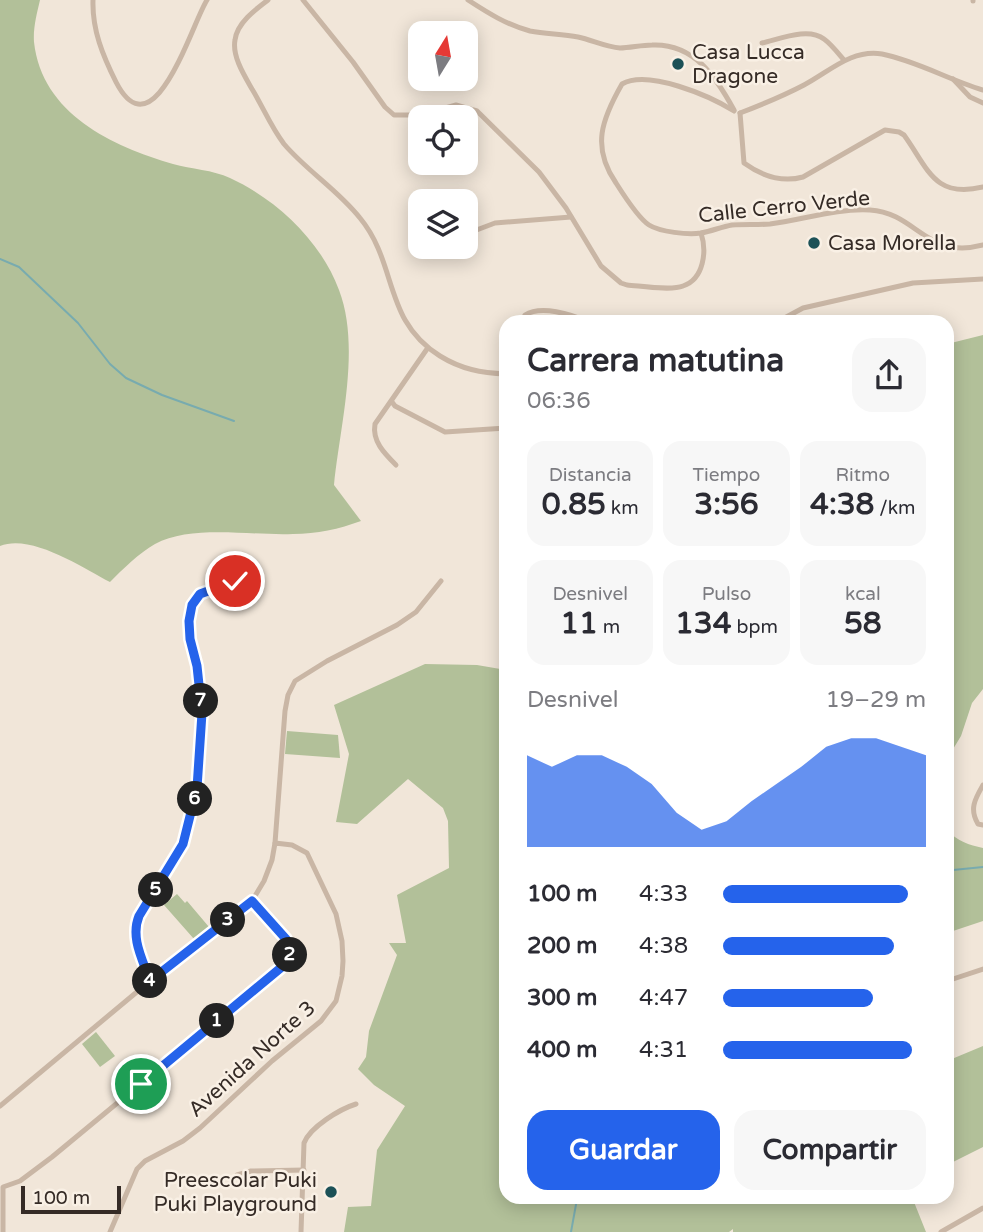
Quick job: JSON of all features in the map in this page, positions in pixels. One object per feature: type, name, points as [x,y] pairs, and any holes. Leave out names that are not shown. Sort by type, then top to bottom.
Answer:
[{"type":"street","points":[[93,0],[96,36],[125,98],[136,103],[153,99],[166,88],[206,0]]},
{"type":"street","points":[[268,0],[237,30],[234,41],[239,64],[273,128],[284,144],[360,218],[374,238],[402,316],[415,336],[427,349],[451,363],[472,371],[499,373]]},
{"type":"street","points":[[303,0],[394,115],[421,115],[456,105],[477,111],[539,172],[601,266],[621,283],[682,287],[692,281],[703,263],[701,233]]},
{"type":"street","points":[[468,0],[497,18],[532,31],[579,37],[618,48],[653,44],[674,46],[686,51],[715,78],[737,112],[744,163],[756,172],[778,179],[803,177],[885,130],[905,135],[939,184],[952,189],[972,190],[983,187]]},
{"type":"street","points":[[762,43],[800,35],[817,36],[824,38],[844,60]]},
{"type":"street","points":[[737,112],[803,85],[844,60],[865,54],[881,54],[950,76],[983,90]]},
{"type":"street","points":[[950,76],[970,97],[983,103]]},
{"type":"street","name":"Calle Cerro Verde","points":[[737,112],[699,93],[640,79],[622,84],[602,125],[601,149],[606,168],[648,225],[663,230],[701,233],[735,225],[768,224],[869,210],[900,218],[922,235],[942,245],[964,248],[983,244]]},
{"type":"street","points":[[478,229],[495,223],[571,217]]},
{"type":"street","points":[[790,315],[803,308],[913,283],[983,279]]},
{"type":"street","points":[[525,315],[533,310],[562,315]]},
{"type":"street","points":[[396,465],[378,444],[375,424],[427,349]]},
{"type":"street","points":[[392,402],[445,432],[499,428]]},
{"type":"street","points":[[150,981],[136,943],[136,924],[183,844],[197,788],[202,713],[197,666],[190,639],[192,605],[200,594],[235,581],[257,577]]},
{"type":"street","points":[[0,1106],[150,981],[252,901],[272,860],[285,711],[288,695],[295,681],[416,612],[441,581]]},
{"type":"street","points":[[983,785],[974,801],[973,811],[978,824],[983,825]]},
{"type":"street","name":"Avenida Norte 3","points":[[110,1232],[137,1169],[145,1161],[183,1141],[200,1128],[272,1061],[321,1021],[336,1001],[343,961],[336,914],[307,853],[300,848],[275,843]]},
{"type":"street","points":[[3,1232],[2,1185],[19,1181],[52,1157],[289,961],[286,939],[252,901]]},
{"type":"street","points":[[954,979],[983,969]]},
{"type":"street","points":[[301,1232],[304,1143],[307,1135],[342,1108],[356,1104]]},
{"type":"street","points":[[237,1175],[251,1171],[304,1170]]},
{"type":"street","points":[[941,1232],[983,1208]]},
{"type":"green space","points":[[0,0],[40,0],[34,42],[40,67],[51,89],[65,107],[84,123],[104,136],[150,157],[216,173],[247,187],[280,210],[321,255],[339,290],[348,336],[347,387],[334,485],[361,521],[311,533],[186,534],[155,544],[110,582],[41,548],[13,543],[0,546]]},
{"type":"green space","points":[[983,335],[983,689],[972,703],[961,736],[954,748],[954,342]]},
{"type":"green space","points":[[425,664],[477,665],[499,669],[499,1204],[915,1204],[926,1232],[733,1232],[733,1229],[729,1232],[344,1232],[348,1207],[371,1206],[377,1150],[405,1106],[374,1085],[358,1069],[366,1057],[369,1031],[397,955],[389,943],[406,943],[397,895],[449,868],[448,821],[443,808],[408,779],[357,824],[336,822],[349,754],[334,705]]},
{"type":"green space","points":[[287,731],[338,735],[340,758],[285,754]]},
{"type":"green space","points":[[954,836],[983,848],[983,921],[954,931]]},
{"type":"green space","points":[[177,894],[185,903],[187,901],[209,927],[194,939],[164,905]]},
{"type":"green space","points":[[96,1032],[115,1056],[100,1067],[82,1044]]},
{"type":"green space","points":[[983,1046],[983,1147],[954,1162],[954,1058]]},
{"type":"waterway","points":[[0,259],[19,267],[78,323],[110,364],[126,378],[162,395],[234,421]]},
{"type":"waterway","points":[[954,870],[983,867]]},
{"type":"waterway","points":[[571,1232],[576,1204]]},
{"type":"place","name":"Casa Lucca Dragone","points":[[678,64]]},
{"type":"place","name":"Casa Morella","points":[[814,243]]},
{"type":"place","name":"Preescolar Puki Puki Playground","points":[[331,1192]]},
{"type":"route","points":[[141,1084],[289,961],[286,939],[252,901],[150,981],[136,943],[135,931],[139,916],[183,844],[197,788],[202,713],[197,666],[190,639],[192,605],[200,594],[235,581]]}]
